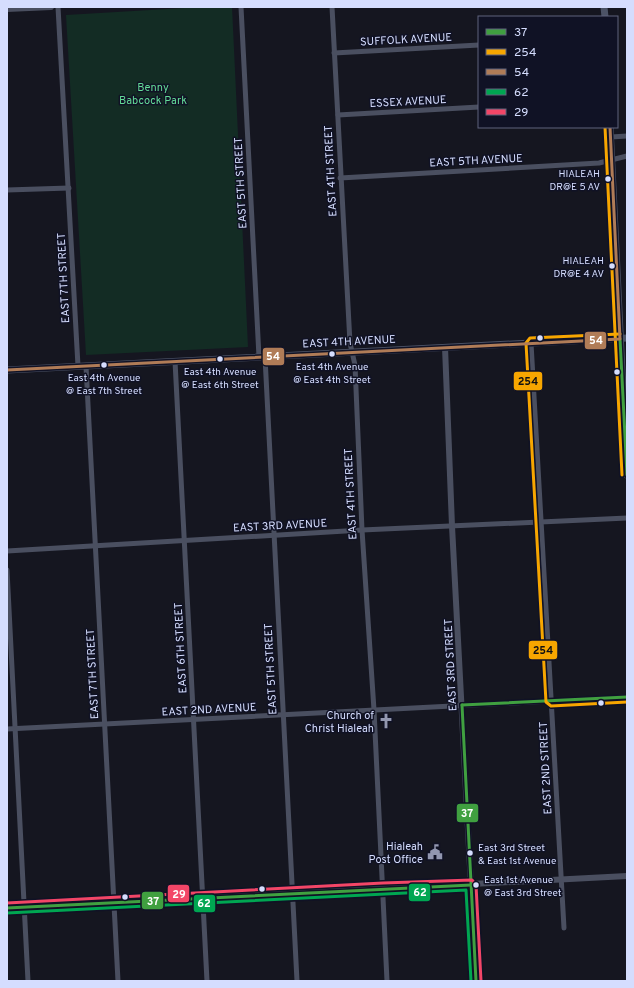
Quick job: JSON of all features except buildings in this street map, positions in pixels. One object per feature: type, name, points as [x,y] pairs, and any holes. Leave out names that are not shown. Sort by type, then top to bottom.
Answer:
[{"type":"main road","points":[[610,128],[624,339],[627,475]]},
{"type":"main road","name":"EAST 4TH AVENUE","points":[[7,370],[624,339]]},
{"type":"street","points":[[7,10],[51,7]]},
{"type":"street","name":"EAST 7TH STREET","points":[[58,7],[78,366]]},
{"type":"street","name":"EAST 5TH STREET","points":[[241,7],[274,535],[296,981]]},
{"type":"street","name":"EAST 4TH STREET","points":[[332,7],[350,343],[355,365],[362,530],[374,710],[387,981]]},
{"type":"street","name":"SUFFOLK AVENUE","points":[[334,53],[478,45]]},
{"type":"street","name":"ESSEX AVENUE","points":[[338,115],[478,107]]},
{"type":"street","points":[[611,137],[627,136]]},
{"type":"street","name":"EAST 5TH AVENUE","points":[[340,178],[599,163],[627,156]]},
{"type":"street","points":[[7,190],[69,188]]},
{"type":"street","name":"EAST 2ND STREET","points":[[531,343],[564,928]]},
{"type":"street","name":"EAST 3RD STREET","points":[[445,347],[452,526],[476,981]]},
{"type":"street","name":"EAST 6TH STREET","points":[[175,362],[208,981]]},
{"type":"street","name":"EAST 7TH STREET","points":[[86,366],[118,981]]},
{"type":"street","name":"EAST 3RD AVENUE","points":[[7,551],[362,530],[627,518]]},
{"type":"street","points":[[7,570],[28,981]]},
{"type":"street","name":"EAST 2ND AVENUE","points":[[7,729],[627,697]]},
{"type":"street","points":[[7,908],[627,876]]},
{"type":"green space","name":"Benny Babcock Park","points":[[201,7],[232,7],[248,347],[86,355],[66,15]]},
{"type":"transit line","name":"254","points":[[605,128],[622,475]]},
{"type":"transit line","name":"54","points":[[7,370],[620,339],[610,128]]},
{"type":"transit line","name":"254","points":[[620,334],[530,338],[526,343],[546,702],[551,706],[627,702]]},
{"type":"transit line","name":"37","points":[[620,339],[627,475]]},
{"type":"transit line","name":"37","points":[[462,705],[627,697]]},
{"type":"transit line","name":"37","points":[[462,705],[476,981]]},
{"type":"transit line","name":"29","points":[[7,903],[383,883],[472,880],[476,885],[481,981]]},
{"type":"transit line","name":"37","points":[[7,908],[471,885]]},
{"type":"transit line","name":"62","points":[[7,913],[466,890],[471,981]]},
{"type":"place","name":"HIALEAH DR@E 5 AV","points":[[608,179]]},
{"type":"place","name":"HIALEAH DR@E 4 AV","points":[[612,266]]},
{"type":"place","name":"East 4th Avenue @ East 4th Street","points":[[332,354]]},
{"type":"place","name":"East 4th Avenue @ East 6th Street","points":[[220,359]]},
{"type":"place","name":"East 4th Avenue @ East 7th Street","points":[[104,365]]},
{"type":"place","name":"Church of Christ Hialeah","points":[[386,721]]},
{"type":"place","name":"Hialeah Post Office","points":[[435,852]]},
{"type":"place","name":"East 3rd Street & East 1st Avenue","points":[[470,853]]},
{"type":"place","name":"East 1st Avenue @ East 3rd Street","points":[[476,885]]}]
